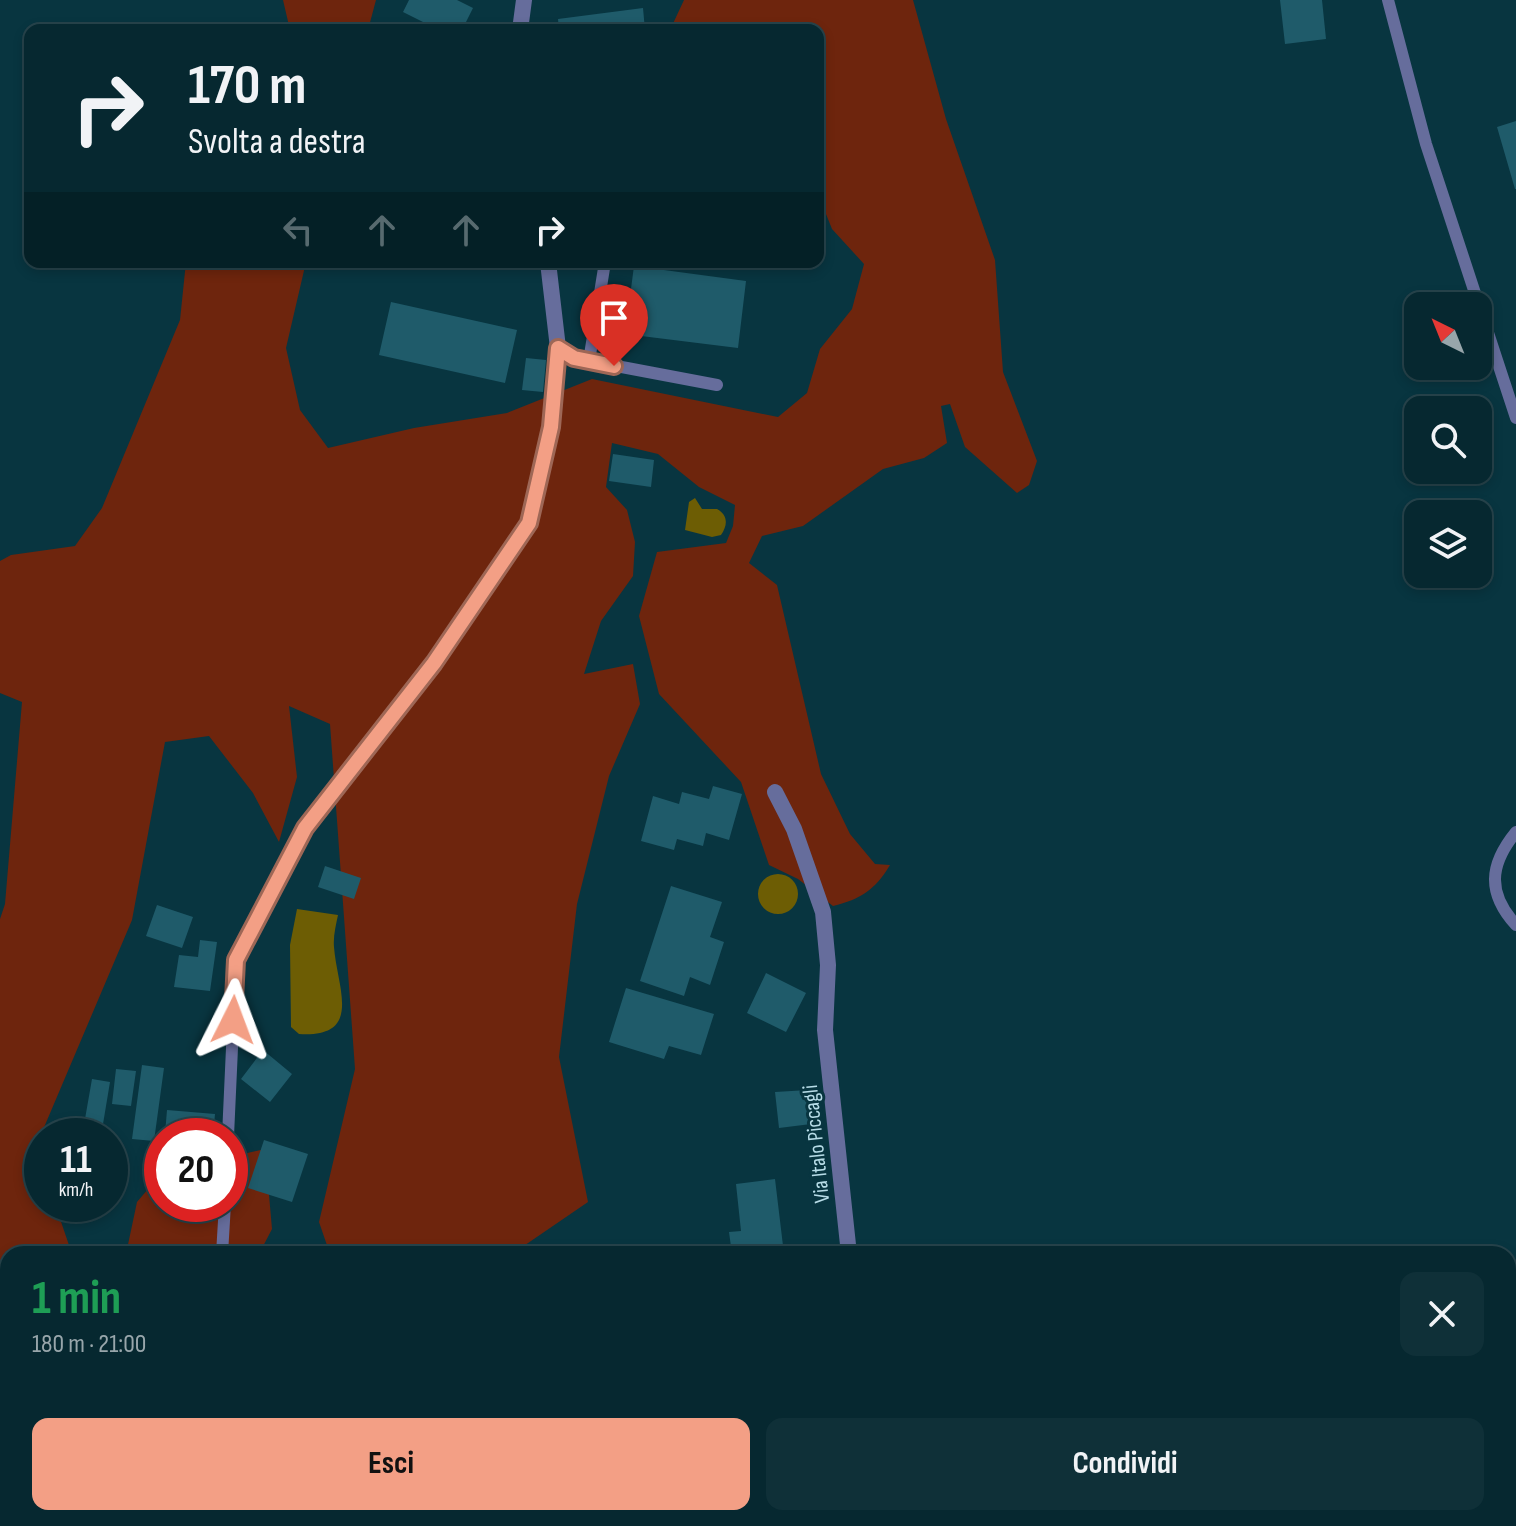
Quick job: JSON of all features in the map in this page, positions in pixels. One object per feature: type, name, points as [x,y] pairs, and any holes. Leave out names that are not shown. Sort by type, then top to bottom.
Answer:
[{"type":"street","points":[[521,24],[524,0]]},
{"type":"street","points":[[549,268],[558,348]]},
{"type":"street","name":"Via Italo Piccagli","points":[[775,792],[794,829],[823,912],[828,965],[825,1030],[848,1246]]},
{"type":"lane","points":[[1388,0],[1426,144],[1516,418]]},
{"type":"lane","points":[[589,361],[604,268]]},
{"type":"lane","points":[[229,1118],[236,960],[305,828],[434,663],[529,523],[551,427],[558,348],[574,358],[717,385]]},
{"type":"lane","points":[[1516,832],[1496,860],[1494,882],[1504,912],[1516,925]]},
{"type":"lane","points":[[222,1246],[224,1222]]},
{"type":"shaded area","points":[[283,0],[376,0],[370,24],[289,24]]},
{"type":"shaded area","points":[[684,0],[913,0],[946,119],[995,260],[1003,372],[1037,461],[1029,485],[1017,493],[965,447],[950,404],[941,406],[947,443],[924,458],[883,469],[803,526],[762,536],[749,563],[777,585],[821,774],[850,834],[875,864],[890,865],[879,881],[866,892],[833,906],[798,879],[769,865],[741,782],[659,694],[639,616],[657,552],[726,543],[733,526],[735,505],[699,487],[658,454],[612,443],[606,487],[627,510],[635,542],[633,576],[601,621],[584,674],[633,664],[640,704],[609,776],[577,904],[559,1057],[588,1202],[524,1246],[327,1246],[319,1222],[355,1069],[330,724],[289,706],[297,777],[279,842],[253,793],[209,736],[165,742],[132,920],[48,1118],[24,1118],[24,1222],[61,1222],[69,1246],[0,1246],[0,919],[5,904],[22,702],[0,693],[0,561],[11,555],[75,546],[102,508],[180,320],[185,268],[305,268],[286,348],[300,410],[328,448],[414,428],[507,413],[592,379],[778,417],[807,393],[820,349],[852,309],[864,264],[832,229],[824,209],[824,24],[673,24]]},
{"type":"shaded area","points":[[695,498],[702,509],[717,509],[723,514],[726,524],[721,535],[712,537],[685,530],[689,502]]},
{"type":"shaded area","points":[[778,874],[792,880],[798,894],[792,908],[778,914],[764,908],[758,894],[764,880]]},
{"type":"shaded area","points":[[297,909],[338,915],[334,943],[342,1007],[339,1019],[332,1028],[319,1033],[299,1034],[291,1027],[290,945]]},
{"type":"shaded area","points":[[265,1149],[272,1229],[263,1246],[128,1246],[137,1202],[144,1194],[144,1222],[248,1222],[248,1153]]},
{"type":"building","points":[[409,0],[457,0],[473,8],[465,24],[427,24],[403,12]]},
{"type":"building","points":[[1280,0],[1322,0],[1326,39],[1285,44]]},
{"type":"building","points":[[643,8],[644,24],[558,24],[558,19]]},
{"type":"building","points":[[1516,121],[1516,189],[1515,189],[1497,127]]},
{"type":"building","points":[[634,268],[746,281],[738,348],[625,334]]},
{"type":"building","points":[[391,302],[517,330],[505,383],[379,355]]},
{"type":"building","points":[[526,358],[546,360],[543,392],[522,390]]},
{"type":"building","points":[[613,454],[654,460],[651,487],[609,481]]},
{"type":"building","points":[[713,786],[742,794],[729,840],[706,833],[703,846],[677,839],[674,850],[641,841],[653,796],[679,804],[682,792],[709,799]]},
{"type":"building","points":[[325,866],[361,878],[354,899],[318,887]]},
{"type":"building","points":[[671,886],[722,902],[710,937],[724,942],[710,985],[690,977],[684,996],[640,981]]},
{"type":"building","points":[[157,905],[193,917],[182,948],[146,936]]},
{"type":"building","points":[[200,940],[217,942],[210,991],[174,987],[179,955],[198,957]]},
{"type":"building","points":[[766,973],[806,993],[786,1032],[747,1013]]},
{"type":"building","points":[[626,988],[714,1014],[701,1055],[669,1046],[664,1059],[609,1042]]},
{"type":"building","points":[[263,1050],[292,1074],[270,1102],[241,1079]]},
{"type":"building","points":[[142,1065],[164,1068],[157,1118],[144,1118],[144,1140],[132,1139]]},
{"type":"building","points":[[116,1069],[136,1071],[131,1106],[112,1104]]},
{"type":"building","points":[[92,1079],[110,1082],[104,1118],[85,1118]]},
{"type":"building","points":[[808,1090],[811,1124],[779,1128],[775,1092]]},
{"type":"building","points":[[167,1110],[215,1114],[215,1118],[166,1118]]},
{"type":"building","points":[[264,1140],[308,1154],[292,1202],[248,1188]]},
{"type":"building","points":[[775,1179],[783,1246],[731,1246],[729,1232],[741,1231],[736,1184]]},
{"type":"route","points":[[233,1020],[236,960],[305,828],[434,663],[529,523],[551,427],[558,348],[574,358],[614,366]]}]
